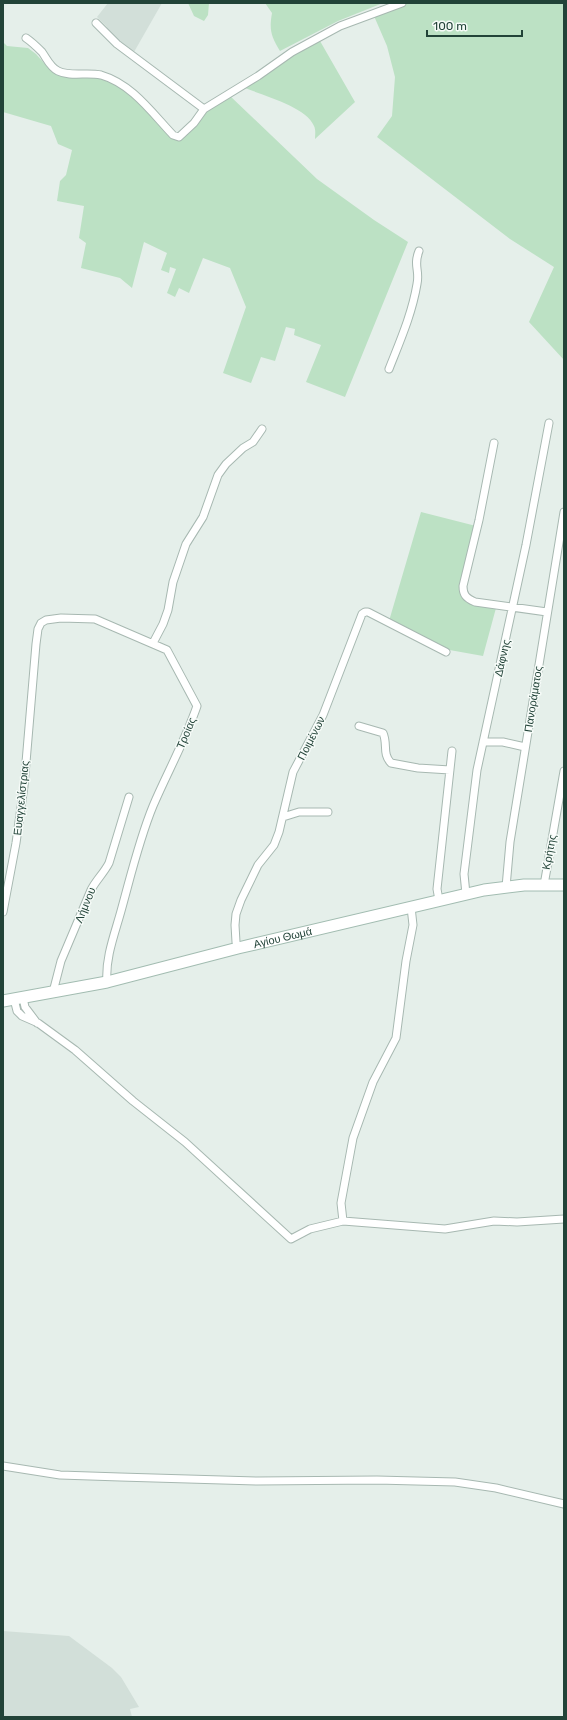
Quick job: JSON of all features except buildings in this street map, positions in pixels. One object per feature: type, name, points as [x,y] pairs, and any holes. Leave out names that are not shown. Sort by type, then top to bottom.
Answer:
[{"type":"main road","name":"Αγίου Θωμά","points":[[3,1001],[107,982],[238,948],[466,894],[506,887],[564,885]]},
{"type":"street","points":[[26,38],[35,45],[57,71],[65,73],[101,75],[123,84],[173,135],[179,137],[194,123],[204,110],[292,52],[361,17],[402,3]]},
{"type":"street","points":[[96,23],[117,44],[204,110]]},
{"type":"street","points":[[390,369],[412,309],[419,276],[415,263],[419,251]]},
{"type":"street","name":"Δάφνης","points":[[466,894],[464,874],[476,777],[535,502],[549,423]]},
{"type":"street","points":[[153,643],[163,624],[168,610],[174,582],[186,544],[202,517],[218,475],[226,464],[243,448],[253,442],[262,429]]},
{"type":"street","points":[[494,443],[479,520],[463,586],[463,594],[467,599],[475,602],[547,612]]},
{"type":"street","name":"Πανοράματος","points":[[506,887],[510,842],[564,512]]},
{"type":"street","name":"Ποιμένων","points":[[238,948],[235,926],[236,914],[240,900],[258,865],[274,845],[283,817],[293,772],[323,715],[362,614],[368,612],[446,652]]},
{"type":"street","name":"Τροίας","points":[[32,682],[38,629],[41,623],[46,620],[60,618],[95,619],[167,650],[197,706],[189,729],[152,807],[140,840],[116,928],[107,967],[107,982]]},
{"type":"street","name":"Ευαγγελίστριας","points":[[3,912],[20,813],[32,682]]},
{"type":"street","points":[[359,726],[384,733],[386,756],[391,763],[418,768],[450,770]]},
{"type":"street","points":[[483,742],[503,742],[525,746]]},
{"type":"street","points":[[439,900],[437,889],[452,751]]},
{"type":"street","name":"Κρήτης","points":[[544,885],[564,771]]},
{"type":"street","name":"Λήμνου","points":[[53,992],[59,968],[91,890],[95,881],[106,870],[109,863],[129,797]]},
{"type":"street","points":[[283,817],[299,812],[328,812]]},
{"type":"street","points":[[343,1221],[341,1203],[352,1138],[373,1082],[396,1038],[406,961],[413,925],[411,907]]},
{"type":"street","points":[[19,999],[17,1011],[22,1016],[38,1023],[75,1050],[133,1101],[185,1142],[291,1240],[310,1229],[343,1221],[445,1229],[494,1221],[517,1222],[564,1219]]},
{"type":"street","points":[[3,1466],[60,1474],[120,1477],[250,1481],[376,1480],[455,1482],[496,1488],[564,1504]]},
{"type":"shaded area","points":[[108,3],[162,3],[134,52],[110,33],[106,26],[97,17]]},
{"type":"shaded area","points":[[3,1631],[69,1636],[112,1668],[121,1677],[139,1707],[130,1709],[132,1717],[3,1717]]},
{"type":"green space","points":[[188,3],[209,3],[208,15],[204,21],[194,16]]},
{"type":"green space","points":[[265,3],[383,3],[338,21],[280,51],[272,33],[272,13]]},
{"type":"green space","points":[[408,3],[564,3],[564,360],[529,322],[554,267],[510,239],[377,137],[392,116],[395,77],[387,46],[374,16]]},
{"type":"green space","points":[[320,41],[355,102],[315,139],[314,126],[302,113],[283,102],[243,87],[297,53]]},
{"type":"green space","points":[[3,42],[7,46],[28,48],[36,54],[52,72],[67,76],[84,76],[101,79],[122,87],[181,139],[205,112],[229,95],[317,179],[374,220],[408,242],[345,397],[306,382],[321,345],[294,335],[295,329],[286,327],[275,361],[261,357],[251,383],[223,373],[246,307],[230,268],[203,258],[189,293],[179,288],[175,297],[167,293],[176,269],[170,267],[169,273],[161,270],[167,253],[144,242],[132,288],[120,278],[81,268],[86,243],[79,238],[84,206],[57,201],[60,181],[66,175],[72,150],[58,144],[51,126],[3,112]]},
{"type":"green space","points":[[421,512],[476,526],[460,588],[462,597],[466,602],[496,608],[483,656],[444,649],[389,621]]}]
